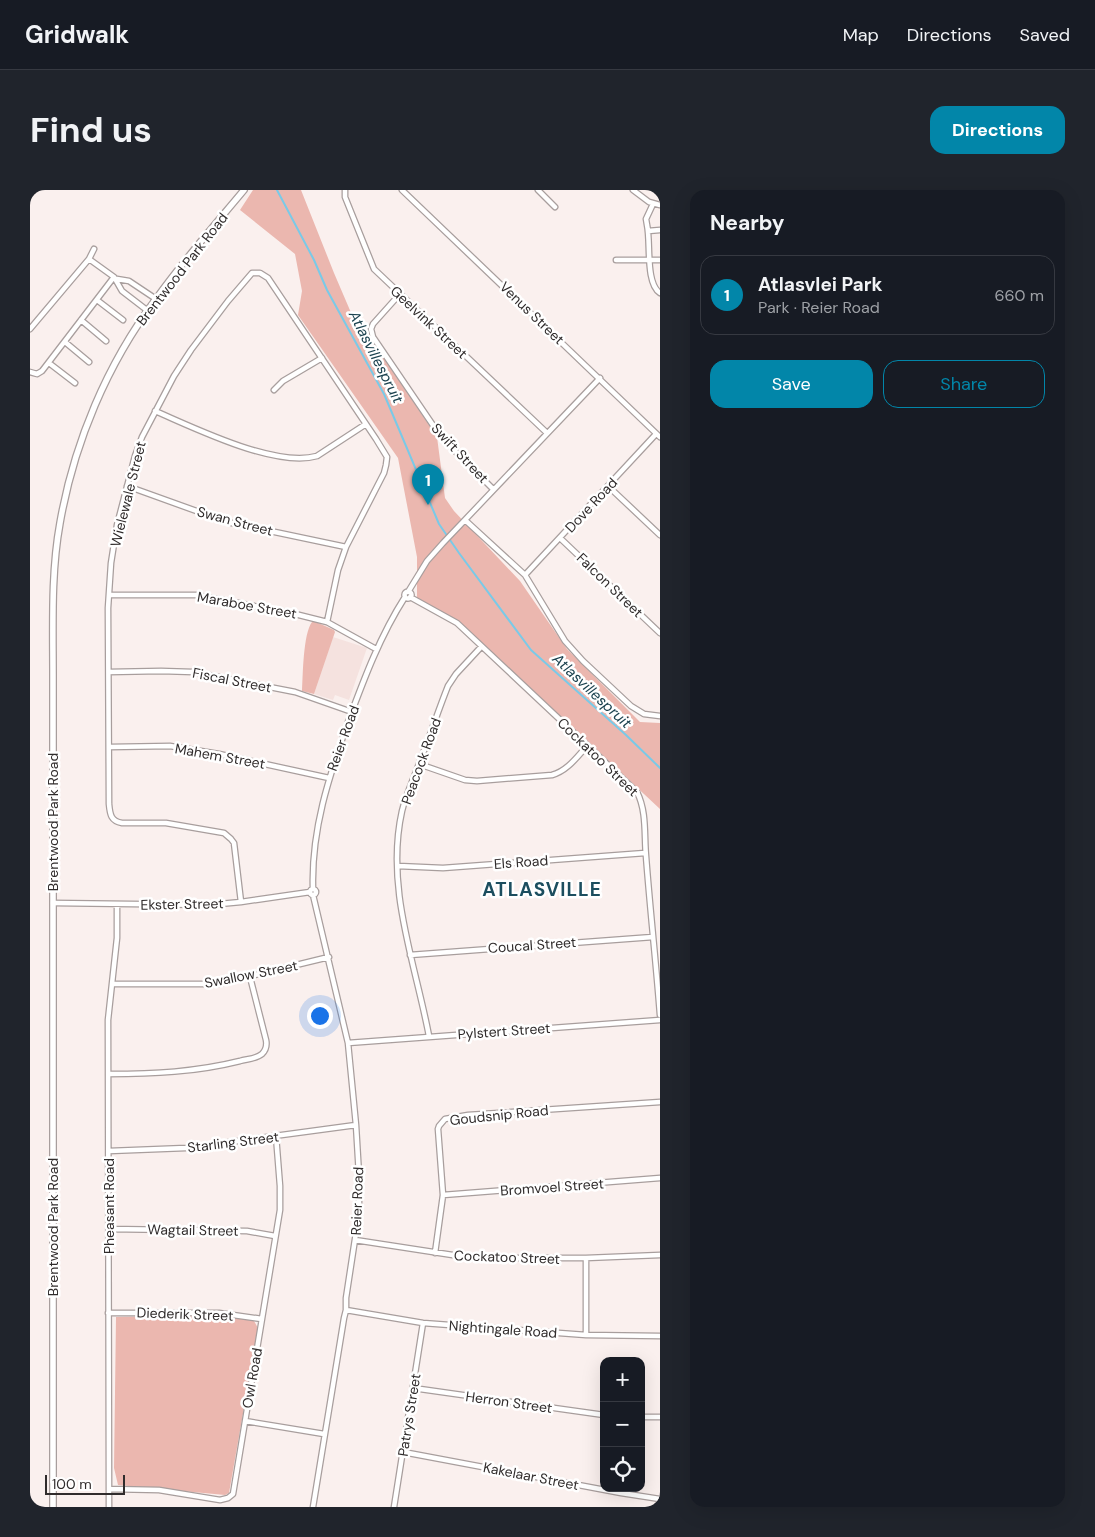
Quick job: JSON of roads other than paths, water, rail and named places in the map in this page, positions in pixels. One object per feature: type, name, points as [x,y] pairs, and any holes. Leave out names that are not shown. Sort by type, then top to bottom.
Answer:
[{"type":"street","name":"Brentwood Park Road","points":[[53,1507],[53,598],[60,524],[70,478],[88,422],[114,366],[156,299],[244,190]]},
{"type":"street","name":"Geelvink Street","points":[[345,190],[345,197],[371,265],[400,295],[547,433]]},
{"type":"street","name":"Venus Street","points":[[402,190],[658,435]]},
{"type":"street","points":[[538,190],[556,206]]},
{"type":"street","points":[[633,190],[653,204],[660,205]]},
{"type":"street","points":[[653,204],[646,219],[650,273],[654,286],[660,293]]},
{"type":"street","points":[[648,231],[660,230]]},
{"type":"street","points":[[30,329],[89,259],[94,249]]},
{"type":"street","points":[[89,259],[116,278],[129,281],[156,299]]},
{"type":"street","points":[[616,260],[660,260]]},
{"type":"street","name":"Wielewale Street","points":[[241,902],[234,844],[224,833],[166,824],[115,822],[111,816],[109,804],[108,608],[111,563],[117,526],[140,443],[155,411],[190,350],[252,273],[260,273],[268,278],[387,457],[384,473],[346,547],[338,570],[327,622]]},
{"type":"street","points":[[30,372],[37,374],[42,371],[116,278]]},
{"type":"street","points":[[116,278],[122,291],[148,311]]},
{"type":"street","name":"Swift Street","points":[[400,295],[372,324],[373,337],[441,437],[494,489]]},
{"type":"street","points":[[97,300],[124,320]]},
{"type":"street","points":[[81,320],[106,341]]},
{"type":"street","points":[[65,342],[89,362]]},
{"type":"street","points":[[274,390],[283,381],[322,358]]},
{"type":"street","points":[[48,363],[75,383]]},
{"type":"street","points":[[408,597],[411,594],[408,592],[427,561],[600,378]]},
{"type":"street","points":[[155,411],[215,437],[252,449],[292,458],[308,459],[317,456],[366,424]]},
{"type":"street","name":"Dove Road","points":[[525,575],[658,435]]},
{"type":"street","name":"Swan Street","points":[[127,486],[227,522],[346,547]]},
{"type":"street","points":[[608,486],[660,535]]},
{"type":"street","points":[[466,520],[525,575],[565,641],[583,661],[631,706],[644,714],[660,716]]},
{"type":"street","name":"Falcon Street","points":[[560,538],[660,633]]},
{"type":"street","name":"Maraboe Street","points":[[110,595],[196,595],[291,613],[327,622],[376,649]]},
{"type":"street","name":"Cockatoo Street","points":[[408,597],[457,623],[637,792],[643,811],[660,1015]]},
{"type":"street","name":"Reier Road","points":[[313,1507],[346,1310],[346,1298],[356,1240],[360,1186],[348,1042],[312,892],[313,848],[329,778],[352,712],[376,649],[408,597]]},
{"type":"street","name":"Peacock Road","points":[[429,1036],[410,955],[399,892],[398,866],[402,811],[448,686],[456,674],[481,647]]},
{"type":"street","name":"Fiscal Street","points":[[109,672],[161,670],[193,672],[295,692],[352,712]]},
{"type":"street","name":"Mahem Street","points":[[110,747],[170,746],[219,754],[329,778]]},
{"type":"street","points":[[419,764],[465,780],[477,781],[552,775],[566,768],[588,746]]},
{"type":"street","name":"Els Road","points":[[398,866],[442,868],[645,853]]},
{"type":"street","name":"Ekster Street","points":[[53,903],[117,905],[209,904],[241,902],[312,892]]},
{"type":"street","name":"Pheasant Road","points":[[109,1507],[108,1020],[117,938],[117,905]]},
{"type":"street","name":"Coucal Street","points":[[410,955],[653,937]]},
{"type":"street","name":"Swallow Street","points":[[113,984],[218,984],[329,957]]},
{"type":"street","points":[[109,1074],[183,1072],[254,1058],[262,1054],[266,1047],[266,1040],[250,977]]},
{"type":"street","name":"Pylstert Street","points":[[348,1042],[660,1020]]},
{"type":"street","name":"Goudsnip Road","points":[[435,1253],[443,1195],[438,1134],[439,1126],[445,1118],[660,1102]]},
{"type":"street","name":"Starling Street","points":[[109,1151],[168,1150],[356,1125]]},
{"type":"street","name":"Owl Road","points":[[109,1489],[159,1490],[220,1500],[232,1495],[280,1210],[276,1136]]},
{"type":"street","name":"Bromvoel Street","points":[[443,1195],[660,1178]]},
{"type":"street","name":"Wagtail Street","points":[[109,1229],[246,1231],[275,1236]]},
{"type":"street","name":"Cockatoo Street","points":[[356,1240],[472,1258],[586,1258],[660,1255]]},
{"type":"street","points":[[586,1258],[586,1335]]},
{"type":"street","name":"Nightingale Road","points":[[346,1310],[423,1323],[586,1335],[660,1336]]},
{"type":"street","name":"Diederik Street","points":[[108,1313],[219,1313],[262,1319]]},
{"type":"street","name":"Patrys Street","points":[[394,1507],[423,1323]]},
{"type":"street","name":"Herron Street","points":[[413,1388],[600,1414]]},
{"type":"street","points":[[645,1417],[660,1417]]},
{"type":"street","points":[[245,1421],[324,1434]]},
{"type":"street","name":"Kakelaar Street","points":[[403,1452],[660,1499]]},
{"type":"waterway","name":"Atlasvillespruit","points":[[277,190],[314,260],[327,290],[384,394],[439,524],[531,650],[660,768]]},
{"type":"place","name":"Atlasvlei Park","points":[[428,505]]},
{"type":"district","name":"ATLASVILLE","points":[[542,889]]}]
